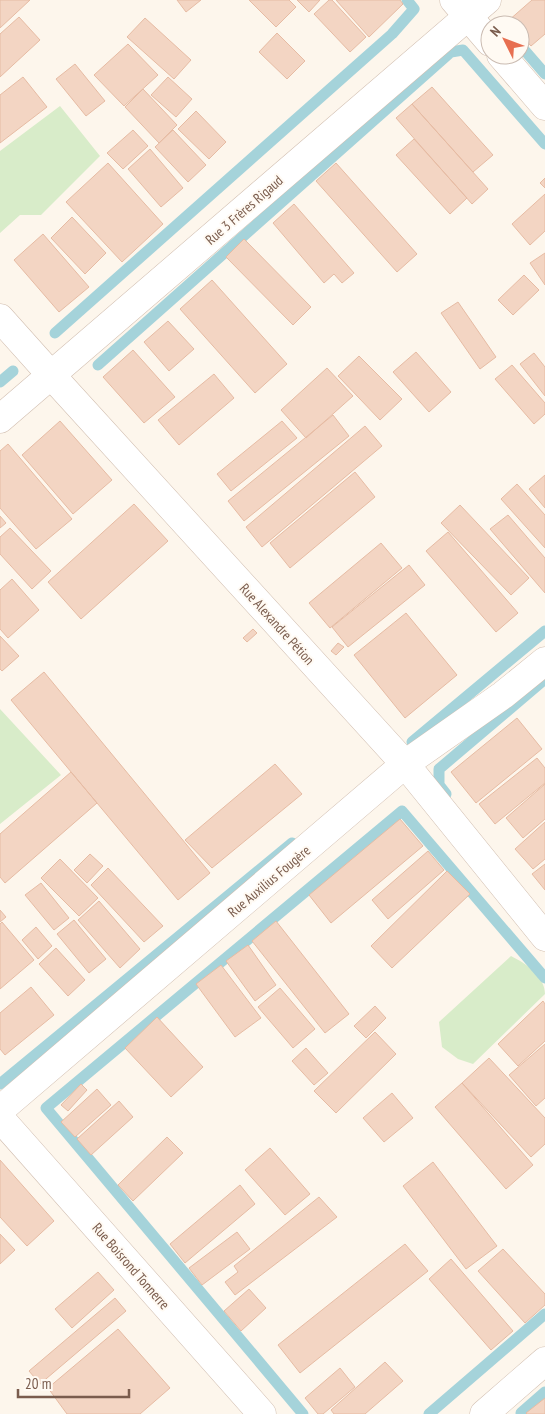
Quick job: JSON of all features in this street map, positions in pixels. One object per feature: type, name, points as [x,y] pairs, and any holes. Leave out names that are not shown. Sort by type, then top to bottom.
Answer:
[{"type":"street","points":[[470,6],[480,24]]},
{"type":"street","name":"Rue 3 Frères Rigaud","points":[[0,419],[470,6]]},
{"type":"street","points":[[510,65],[545,106]]},
{"type":"street","name":"Rue Alexandre Pétion","points":[[0,318],[405,764],[545,937]]},
{"type":"street","name":"Rue Auxilius Fougère","points":[[0,1110],[405,764],[503,695],[545,661]]},
{"type":"street","name":"Rue Boisrond Tonnerre","points":[[0,1118],[262,1414]]},
{"type":"street","points":[[484,1414],[545,1361]]},
{"type":"green space","points":[[60,106],[100,156],[41,215],[20,215],[0,233],[0,151]]},
{"type":"green space","points":[[0,709],[61,775],[0,824]]},
{"type":"green space","points":[[511,956],[528,966],[538,976],[542,981],[545,994],[473,1064],[458,1059],[442,1047],[439,1022]]},
{"type":"building","points":[[0,0],[30,0],[0,28]]},
{"type":"building","points":[[177,0],[201,0],[186,12]]},
{"type":"building","points":[[249,0],[289,0],[296,7],[276,27]]},
{"type":"building","points":[[297,0],[320,0],[309,12]]},
{"type":"building","points":[[329,0],[332,0],[366,37],[350,52],[314,14]]},
{"type":"building","points":[[336,0],[400,0],[403,4],[369,37]]},
{"type":"building","points":[[532,0],[545,0],[545,34],[531,46],[530,15],[515,15]]},
{"type":"building","points":[[19,17],[40,40],[0,77],[0,34]]},
{"type":"building","points":[[145,18],[191,60],[174,79],[127,37]]},
{"type":"building","points":[[277,33],[305,61],[287,79],[259,52]]},
{"type":"building","points":[[128,44],[158,75],[124,106],[94,75]]},
{"type":"building","points":[[75,64],[105,101],[86,116],[56,79]]},
{"type":"building","points":[[23,77],[47,107],[0,143],[0,95]]},
{"type":"building","points":[[168,77],[192,99],[176,117],[151,95]]},
{"type":"building","points":[[432,87],[493,155],[473,172],[412,104]]},
{"type":"building","points":[[143,89],[177,125],[159,143],[125,107]]},
{"type":"building","points":[[412,104],[488,189],[472,204],[396,118]]},
{"type":"building","points":[[196,111],[226,142],[209,159],[178,129]]},
{"type":"building","points":[[133,130],[148,146],[123,169],[107,153]]},
{"type":"building","points":[[173,130],[206,165],[188,182],[155,147]]},
{"type":"building","points":[[414,139],[467,198],[450,214],[396,155]]},
{"type":"building","points":[[150,149],[183,188],[161,207],[128,169]]},
{"type":"building","points":[[108,163],[163,224],[122,262],[66,202]]},
{"type":"building","points":[[336,163],[417,254],[397,272],[316,181]]},
{"type":"building","points":[[545,178],[545,188],[540,183]]},
{"type":"building","points":[[545,194],[545,231],[530,245],[512,224]]},
{"type":"building","points":[[294,204],[354,273],[342,283],[334,274],[324,283],[273,223]]},
{"type":"building","points":[[72,217],[106,253],[85,274],[51,238]]},
{"type":"building","points":[[43,234],[89,287],[59,312],[14,260]]},
{"type":"building","points":[[244,239],[311,307],[293,325],[226,257]]},
{"type":"building","points":[[545,253],[545,285],[530,263]]},
{"type":"building","points":[[524,275],[539,290],[513,315],[498,300]]},
{"type":"building","points":[[212,280],[287,364],[255,393],[180,309]]},
{"type":"building","points":[[458,302],[496,357],[480,369],[441,313]]},
{"type":"building","points":[[168,321],[194,349],[169,371],[144,342]]},
{"type":"building","points":[[133,350],[175,397],[144,423],[103,377]]},
{"type":"building","points":[[416,352],[451,392],[429,412],[393,372]]},
{"type":"building","points":[[534,353],[545,367],[545,396],[520,364]]},
{"type":"building","points":[[359,356],[402,399],[380,420],[338,376]]},
{"type":"building","points":[[512,365],[545,403],[545,414],[534,424],[495,379]]},
{"type":"building","points":[[327,368],[353,396],[306,438],[281,410]]},
{"type":"building","points":[[214,374],[234,398],[179,445],[158,420]]},
{"type":"building","points":[[333,415],[349,436],[244,521],[228,501]]},
{"type":"building","points":[[60,421],[112,480],[73,514],[22,455]]},
{"type":"building","points":[[282,421],[297,438],[231,491],[217,474]]},
{"type":"building","points":[[365,426],[382,446],[262,547],[246,527]]},
{"type":"building","points":[[8,444],[72,519],[36,549],[0,508],[0,451]]},
{"type":"building","points":[[355,472],[375,497],[290,568],[270,543]]},
{"type":"building","points":[[545,475],[545,508],[529,489]]},
{"type":"building","points":[[517,484],[545,515],[545,548],[501,499]]},
{"type":"building","points":[[134,504],[168,541],[81,619],[48,582]]},
{"type":"building","points":[[460,505],[529,578],[511,595],[441,523]]},
{"type":"building","points":[[508,515],[545,558],[545,593],[490,529]]},
{"type":"building","points":[[0,516],[6,523],[0,528]]},
{"type":"building","points":[[10,528],[51,571],[32,589],[0,554],[0,537]]},
{"type":"building","points":[[448,532],[518,613],[496,632],[426,551]]},
{"type":"building","points":[[381,543],[402,568],[330,628],[309,603]]},
{"type":"building","points":[[409,565],[425,585],[348,647],[332,627]]},
{"type":"building","points":[[12,579],[39,610],[8,638],[0,629],[0,590]]},
{"type":"building","points":[[406,613],[457,675],[405,718],[354,655]]},
{"type":"building","points":[[253,629],[257,633],[247,642],[243,638]]},
{"type":"building","points":[[0,636],[19,656],[2,671],[0,669]]},
{"type":"building","points":[[338,643],[344,647],[336,655],[331,651]]},
{"type":"building","points":[[44,672],[210,873],[178,900],[11,700]]},
{"type":"building","points":[[517,718],[542,749],[476,803],[451,772]]},
{"type":"building","points":[[537,758],[545,768],[545,783],[495,824],[479,804]]},
{"type":"building","points":[[275,764],[302,794],[212,868],[185,840]]},
{"type":"building","points":[[71,772],[97,803],[5,883],[0,877],[0,834]]},
{"type":"building","points":[[545,784],[545,819],[523,838],[506,818]]},
{"type":"building","points":[[400,819],[423,846],[331,923],[309,895]]},
{"type":"building","points":[[545,822],[545,859],[533,869],[515,849]]},
{"type":"building","points":[[428,851],[444,870],[388,919],[372,900]]},
{"type":"building","points":[[90,854],[103,866],[87,883],[74,870]]},
{"type":"building","points":[[60,859],[98,898],[79,916],[41,878]]},
{"type":"building","points":[[545,864],[545,890],[532,874]]},
{"type":"building","points":[[108,868],[163,926],[144,942],[91,885]]},
{"type":"building","points":[[447,871],[470,894],[392,968],[371,946]]},
{"type":"building","points":[[41,883],[69,918],[54,930],[25,895]]},
{"type":"building","points":[[99,901],[140,949],[120,968],[78,920]]},
{"type":"building","points":[[0,910],[6,917],[0,922]]},
{"type":"building","points":[[74,920],[106,959],[89,973],[57,934]]},
{"type":"building","points":[[276,921],[349,1014],[325,1033],[252,941]]},
{"type":"building","points":[[2,922],[34,960],[0,989],[0,924]]},
{"type":"building","points":[[36,927],[52,946],[38,959],[22,940]]},
{"type":"building","points":[[248,945],[276,985],[255,1001],[226,961]]},
{"type":"building","points":[[56,948],[85,980],[68,996],[39,964]]},
{"type":"building","points":[[221,965],[261,1018],[235,1037],[196,984]]},
{"type":"building","points":[[31,987],[54,1015],[5,1055],[0,1049],[0,1013]]},
{"type":"building","points":[[280,988],[315,1029],[293,1048],[258,1007]]},
{"type":"building","points":[[543,1001],[545,1004],[545,1041],[518,1066],[498,1044]]},
{"type":"building","points":[[375,1006],[386,1018],[366,1038],[354,1026]]},
{"type":"building","points":[[157,1017],[203,1067],[171,1097],[125,1048]]},
{"type":"building","points":[[375,1032],[396,1054],[336,1113],[314,1091]]},
{"type":"building","points":[[545,1044],[545,1098],[536,1106],[509,1075]]},
{"type":"building","points":[[306,1048],[328,1073],[314,1085],[292,1061]]},
{"type":"building","points":[[489,1058],[545,1118],[545,1144],[531,1157],[462,1083]]},
{"type":"building","points":[[462,1083],[533,1165],[506,1189],[435,1107]]},
{"type":"building","points":[[81,1084],[87,1090],[68,1111],[61,1105]]},
{"type":"building","points":[[97,1089],[111,1105],[75,1137],[61,1122]]},
{"type":"building","points":[[392,1093],[413,1118],[384,1142],[363,1118]]},
{"type":"building","points":[[119,1101],[133,1117],[91,1155],[77,1139]]},
{"type":"building","points":[[167,1137],[183,1153],[133,1201],[118,1185]]},
{"type":"building","points":[[270,1148],[310,1194],[285,1215],[245,1170]]},
{"type":"building","points":[[0,1160],[54,1221],[27,1246],[0,1217]]},
{"type":"building","points":[[433,1162],[497,1246],[466,1269],[403,1186]]},
{"type":"building","points":[[240,1185],[255,1204],[185,1263],[170,1244]]},
{"type":"building","points":[[319,1197],[337,1217],[235,1295],[225,1282],[238,1272],[234,1266]]},
{"type":"building","points":[[237,1232],[250,1249],[202,1285],[189,1268]]},
{"type":"building","points":[[0,1234],[15,1250],[0,1264]]},
{"type":"building","points":[[405,1244],[428,1271],[300,1373],[278,1345]]},
{"type":"building","points":[[503,1249],[545,1294],[545,1305],[525,1323],[478,1271]]},
{"type":"building","points":[[451,1259],[513,1331],[491,1350],[429,1279]]},
{"type":"building","points":[[98,1272],[114,1290],[72,1328],[55,1309]]},
{"type":"building","points":[[249,1289],[266,1308],[241,1331],[224,1311]]},
{"type":"building","points":[[115,1298],[126,1311],[40,1384],[29,1371]]},
{"type":"building","points":[[118,1329],[170,1388],[140,1414],[67,1414],[48,1388]]},
{"type":"building","points":[[385,1362],[403,1381],[365,1414],[334,1414],[331,1410]]},
{"type":"building","points":[[340,1368],[355,1387],[323,1414],[318,1414],[305,1398]]},
{"type":"building","points":[[545,1398],[545,1414],[526,1413]]},
{"type":"waterway","points":[[55,333],[392,34],[414,9],[407,0]]},
{"type":"waterway","points":[[98,365],[451,52],[463,50],[545,144]]},
{"type":"waterway","points":[[530,57],[545,74]]},
{"type":"waterway","points":[[0,382],[13,371]]},
{"type":"waterway","points":[[412,742],[545,631]]},
{"type":"waterway","points":[[446,794],[439,785],[439,769],[545,679]]},
{"type":"waterway","points":[[303,1414],[46,1108],[402,811],[545,978]]},
{"type":"waterway","points":[[0,1084],[292,843]]},
{"type":"waterway","points":[[429,1414],[545,1314]]},
{"type":"waterway","points":[[521,1413],[545,1392]]}]
